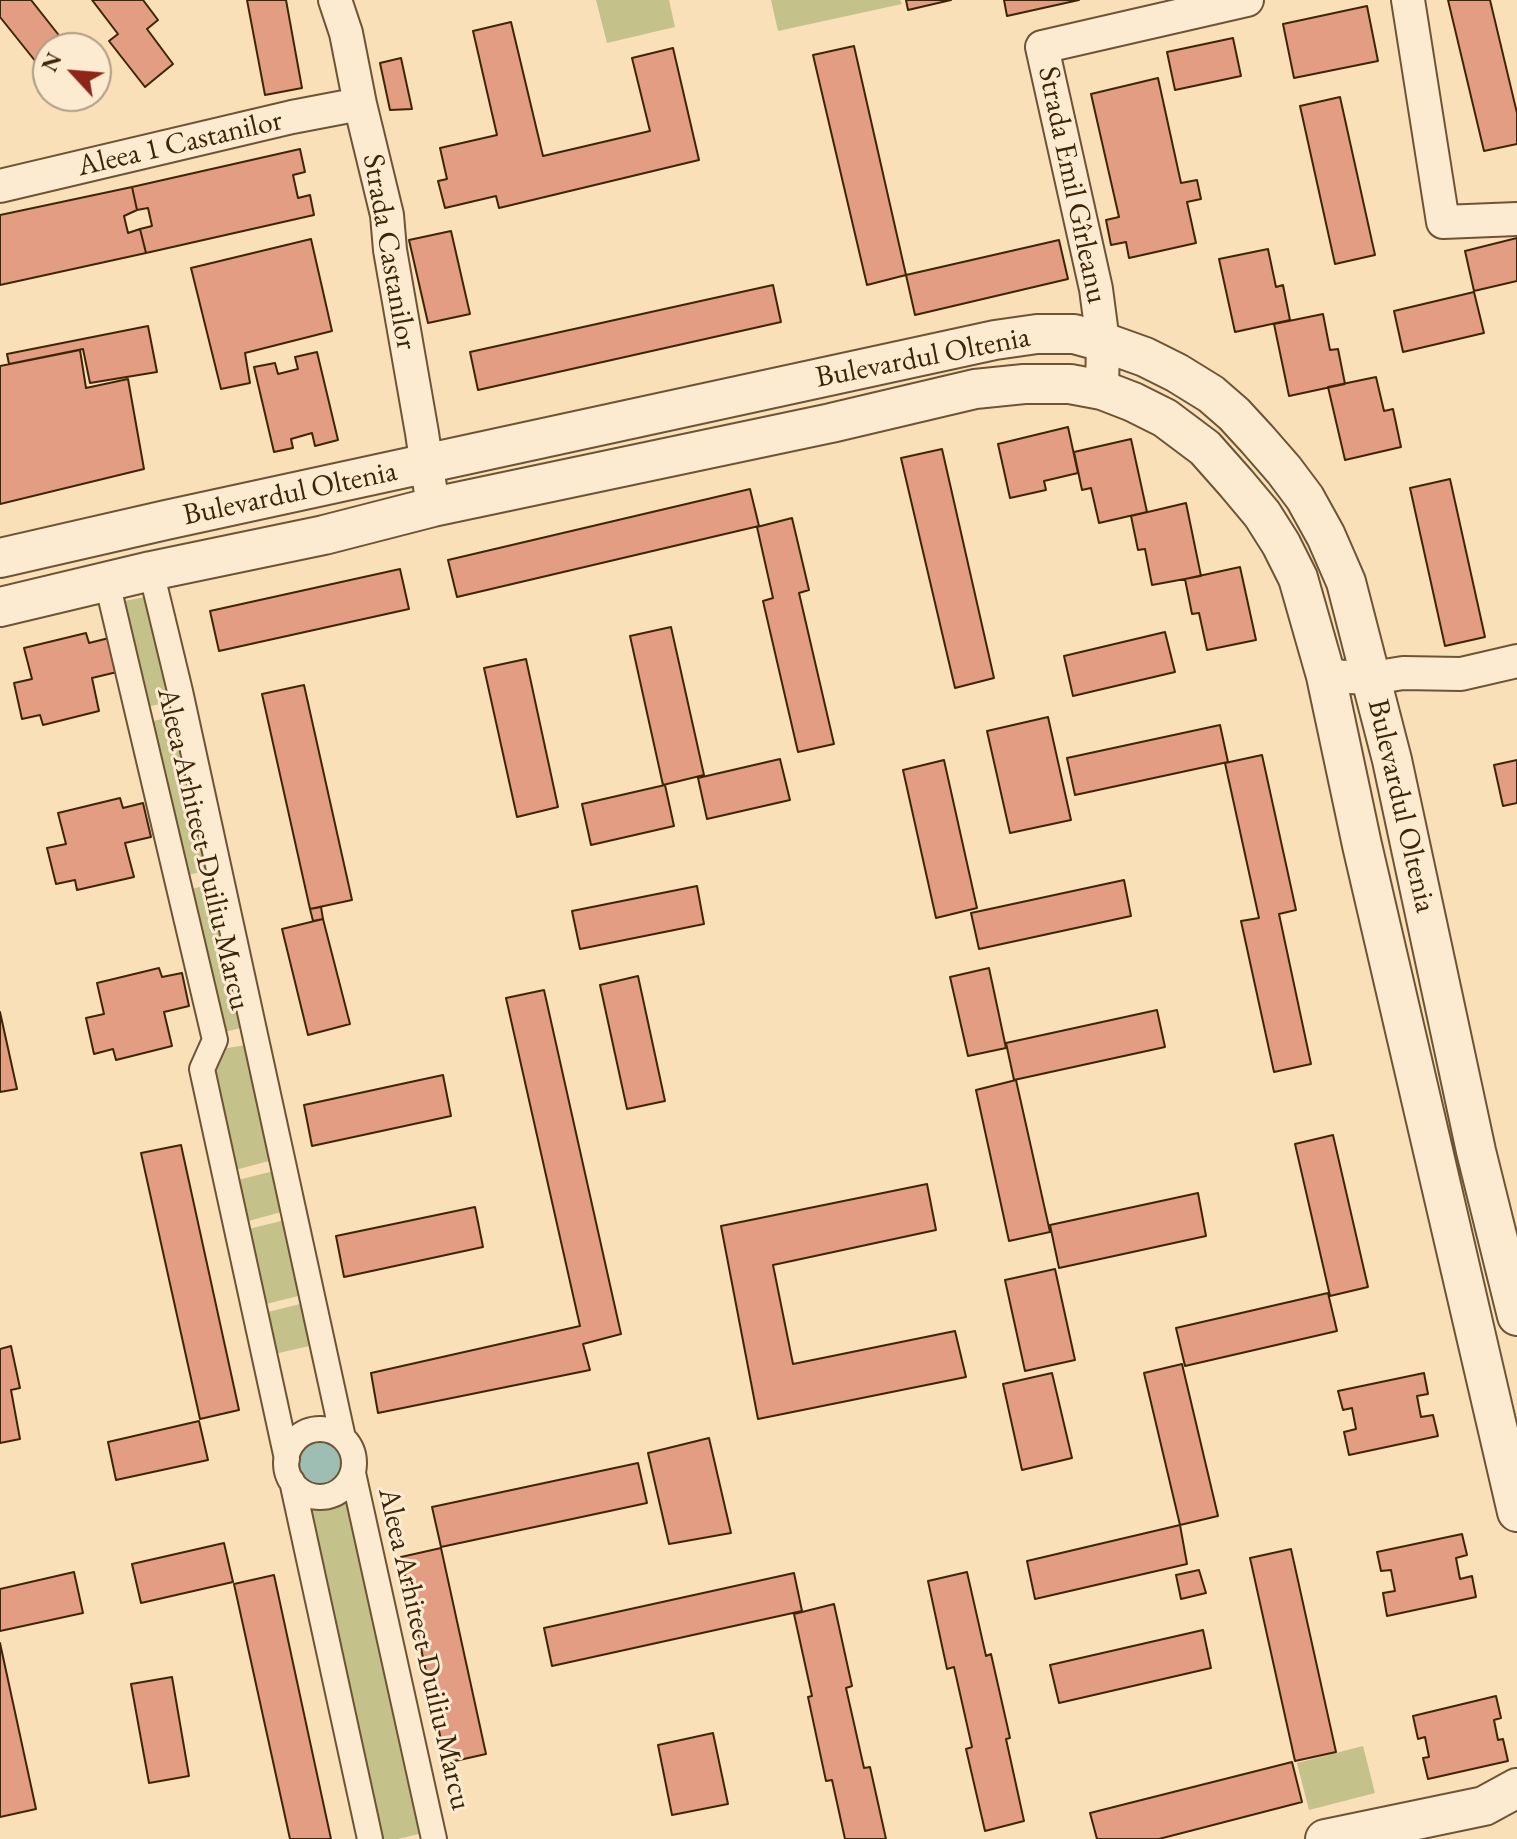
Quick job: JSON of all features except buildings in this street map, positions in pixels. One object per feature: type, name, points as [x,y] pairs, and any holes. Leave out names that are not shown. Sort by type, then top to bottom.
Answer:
[{"type":"street","name":"Strada Castanilor","points":[[335,0],[346,33],[387,215],[390,250],[433,507]]},
{"type":"street","name":"Strada Emil Gîrleanu","points":[[1102,390],[1103,342],[1096,289],[1042,47],[1247,0]]},
{"type":"street","points":[[1408,0],[1443,222],[1517,219]]},
{"type":"street","name":"Aleea 1 Castanilor","points":[[0,186],[292,117],[360,104]]},
{"type":"street","name":"Bulevardul Oltenia","points":[[0,558],[995,340],[1037,334],[1074,334],[1145,357],[1177,373],[1211,394],[1234,414],[1284,470],[1305,498],[1346,582],[1392,760],[1476,1151],[1516,1309],[1474,1323]]},
{"type":"street","name":"Bulevardul Oltenia","points":[[0,607],[324,535],[433,507],[831,423],[975,389],[1024,384],[1070,384],[1102,390],[1165,418],[1205,448],[1262,514],[1298,578],[1326,676],[1362,845],[1517,1512]]},
{"type":"street","name":"Aleea Arhitect Duiliu Marcu","points":[[151,571],[343,1438],[352,1451],[353,1473],[434,1839]]},
{"type":"street","name":"Aleea Arhitect Duiliu Marcu","points":[[107,582],[215,1040],[202,1069],[370,1839]]},
{"type":"street","points":[[1326,676],[1372,678],[1403,673],[1461,674],[1517,661]]},
{"type":"street","points":[[289,1470],[292,1445],[299,1437],[308,1432],[326,1430],[343,1438]]},
{"type":"street","name":"Aleea Arhitect Duiliu Marcu","points":[[289,1470],[299,1490],[322,1497],[340,1491],[353,1473]]},
{"type":"street","points":[[1325,1839],[1484,1806],[1517,1788]]},
{"type":"shaded area","points":[[596,0],[669,0],[675,27],[607,43]]},
{"type":"shaded area","points":[[771,0],[900,0],[902,4],[778,31]]},
{"type":"shaded area","points":[[149,596],[174,701],[146,707],[120,602]]},
{"type":"shaded area","points":[[175,716],[210,870],[183,876],[149,722]]},
{"type":"shaded area","points":[[213,884],[245,1027],[220,1033],[187,890]]},
{"type":"shaded area","points":[[246,1045],[273,1160],[231,1171],[208,1069],[215,1050]]},
{"type":"shaded area","points":[[274,1171],[285,1211],[245,1222],[234,1181]]},
{"type":"shaded area","points":[[285,1220],[302,1295],[262,1305],[245,1230]]},
{"type":"shaded area","points":[[304,1303],[314,1345],[274,1354],[264,1313]]},
{"type":"shaded area","points":[[350,1499],[423,1833],[398,1839],[380,1839],[307,1509]]},
{"type":"shaded area","points":[[1363,1746],[1375,1793],[1309,1810],[1297,1763]]},
{"type":"water","points":[[321,1441],[337,1447],[343,1463],[337,1479],[321,1485],[305,1479],[299,1463],[305,1447]]}]
